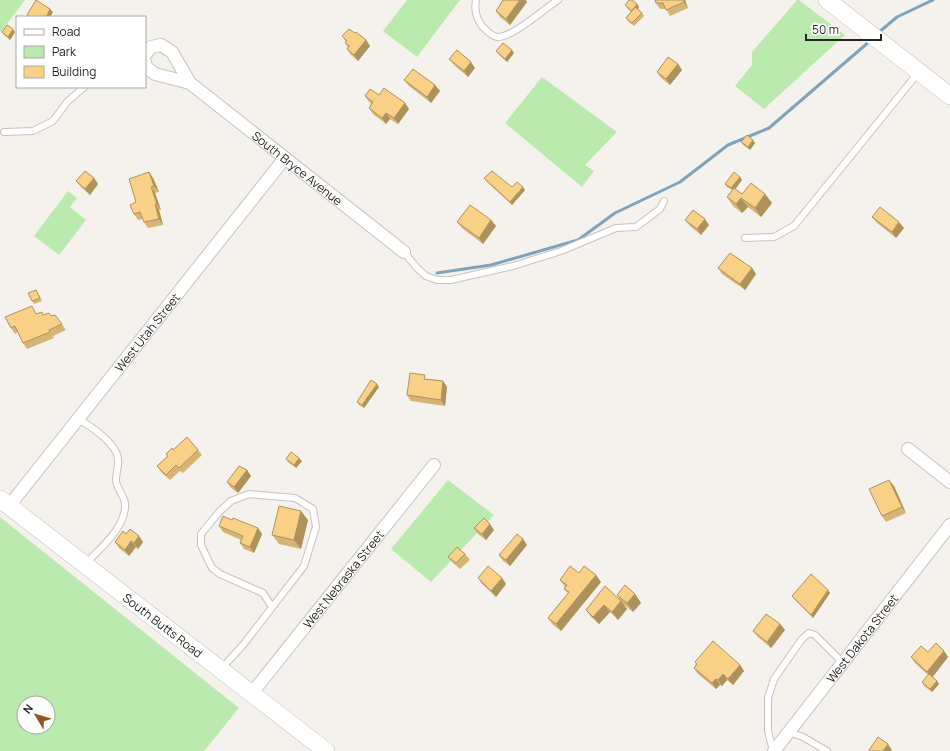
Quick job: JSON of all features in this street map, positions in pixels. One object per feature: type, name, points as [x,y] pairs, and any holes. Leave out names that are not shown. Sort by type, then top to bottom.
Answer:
[{"type":"street","points":[[835,2],[950,96]]},
{"type":"street","name":"South Bryce Avenue","points":[[146,54],[151,46],[161,45],[172,52],[190,83],[404,252]]},
{"type":"street","name":"South Bryce Avenue","points":[[146,67],[155,74],[190,83]]},
{"type":"street","name":"West Utah Street","points":[[5,502],[78,419],[285,158]]},
{"type":"street","points":[[908,450],[950,482]]},
{"type":"street","name":"West Nebraska Street","points":[[252,693],[434,465]]},
{"type":"street","name":"South Butts Road","points":[[5,502],[326,751]]},
{"type":"street","name":"West Dakota Street","points":[[774,751],[950,525]]},
{"type":"lane","points":[[476,0],[474,10],[479,22],[486,32],[496,37],[510,35],[558,0]]},
{"type":"lane","points":[[746,238],[774,237],[794,226],[919,71]]},
{"type":"lane","points":[[4,132],[33,131],[53,121],[67,102],[83,88]]},
{"type":"lane","points":[[404,252],[417,268],[426,276],[437,280],[451,280],[513,266],[561,251],[616,228],[636,227],[660,209],[664,201]]},
{"type":"lane","points":[[78,419],[93,427],[116,452],[119,460],[116,482],[125,501],[125,513],[116,528],[85,564]]},
{"type":"lane","points":[[221,669],[243,645],[304,566],[316,527],[313,509],[295,498],[249,494],[231,501],[219,512],[201,534],[201,545],[212,568],[220,574],[263,593],[272,607]]},
{"type":"lane","points":[[774,751],[768,731],[768,698],[774,679],[802,639],[809,633],[815,635],[843,663]]},
{"type":"lane","points":[[789,732],[803,737],[827,751]]},
{"type":"green space","points":[[0,0],[25,0],[0,33]]},
{"type":"green space","points":[[407,0],[460,0],[417,57],[383,31]]},
{"type":"green space","points":[[797,0],[845,35],[764,109],[735,86],[752,65],[752,52]]},
{"type":"green space","points":[[542,77],[617,132],[585,165],[594,171],[582,187],[505,123]]},
{"type":"green space","points":[[68,191],[77,198],[70,207],[86,220],[59,255],[34,236]]},
{"type":"green space","points":[[448,480],[494,515],[431,582],[391,549]]},
{"type":"green space","points":[[0,517],[239,708],[204,751],[0,751]]},
{"type":"building","points":[[36,0],[50,9],[46,16],[27,15]]},
{"type":"building","points":[[503,0],[520,0],[506,19],[496,11]]},
{"type":"building","points":[[629,0],[632,0],[637,4],[632,11],[625,5]]},
{"type":"building","points":[[655,0],[683,0],[684,2],[666,10],[663,3],[656,3]]},
{"type":"building","points":[[635,7],[642,13],[632,23],[626,18]]},
{"type":"building","points":[[7,25],[13,29],[8,37],[2,32]]},
{"type":"building","points":[[349,29],[355,33],[356,32],[366,40],[354,55],[347,49],[349,46],[345,43],[347,41],[342,36]]},
{"type":"building","points":[[503,43],[512,50],[505,59],[496,51]]},
{"type":"building","points":[[457,50],[471,62],[464,71],[449,59]]},
{"type":"building","points":[[668,57],[678,64],[666,79],[657,72]]},
{"type":"building","points":[[413,69],[435,85],[427,97],[404,80]]},
{"type":"building","points":[[384,88],[405,103],[394,118],[386,113],[382,118],[369,108],[373,102],[365,96],[370,89],[379,95]]},
{"type":"building","points":[[747,135],[753,140],[748,147],[741,142]]},
{"type":"building","points":[[85,171],[94,178],[85,189],[76,181]]},
{"type":"building","points":[[492,171],[512,187],[517,182],[523,187],[510,202],[484,178]]},
{"type":"building","points":[[149,172],[154,186],[151,187],[157,204],[155,204],[159,219],[144,222],[140,212],[134,214],[130,205],[136,202],[129,179]]},
{"type":"building","points":[[734,172],[740,177],[731,188],[725,184]]},
{"type":"building","points":[[751,183],[765,194],[755,208],[741,198],[736,204],[727,197],[734,188],[742,194]]},
{"type":"building","points":[[470,205],[491,220],[479,238],[457,222]]},
{"type":"building","points":[[880,207],[899,222],[892,232],[872,217]]},
{"type":"building","points":[[693,210],[705,219],[697,229],[685,220]]},
{"type":"building","points":[[730,253],[752,268],[740,284],[718,268]]},
{"type":"building","points":[[36,290],[40,298],[32,301],[28,293]]},
{"type":"building","points":[[32,306],[36,314],[42,312],[43,315],[49,313],[51,316],[55,315],[62,324],[49,330],[50,332],[23,343],[15,326],[11,328],[5,317]]},
{"type":"building","points":[[410,373],[425,375],[424,379],[443,381],[441,400],[407,395]]},
{"type":"building","points":[[371,380],[377,384],[362,405],[357,402]]},
{"type":"building","points":[[187,437],[198,450],[179,468],[176,465],[166,475],[157,466],[168,456],[166,454],[172,448],[173,450]]},
{"type":"building","points":[[291,452],[299,458],[294,465],[286,459]]},
{"type":"building","points":[[239,466],[247,470],[234,487],[227,482]]},
{"type":"building","points":[[889,480],[902,507],[882,516],[869,489]]},
{"type":"building","points":[[279,506],[301,511],[294,540],[272,535]]},
{"type":"building","points":[[223,516],[232,520],[233,518],[258,528],[250,547],[240,543],[243,536],[219,526]]},
{"type":"building","points":[[484,518],[490,524],[482,534],[474,528]]},
{"type":"building","points":[[130,529],[139,536],[134,543],[131,541],[125,550],[115,542],[123,531],[126,534]]},
{"type":"building","points":[[517,534],[523,539],[506,560],[499,555]]},
{"type":"building","points":[[457,547],[465,554],[456,563],[448,557]]},
{"type":"building","points":[[488,566],[502,578],[491,591],[478,578]]},
{"type":"building","points":[[570,566],[579,573],[584,566],[596,575],[556,624],[548,618],[569,592],[564,589],[567,585],[560,580]]},
{"type":"building","points":[[811,574],[828,590],[811,615],[792,596]]},
{"type":"building","points":[[625,585],[635,594],[627,603],[617,595]]},
{"type":"building","points":[[605,586],[621,601],[612,612],[604,605],[593,617],[586,610]]},
{"type":"building","points":[[766,614],[780,624],[767,642],[753,631]]},
{"type":"building","points":[[713,641],[740,665],[728,679],[723,674],[718,680],[716,679],[712,683],[694,668],[697,664],[695,662]]},
{"type":"building","points":[[936,643],[944,651],[927,672],[911,657],[921,646],[928,652]]},
{"type":"building","points":[[929,674],[937,681],[930,689],[922,682]]},
{"type":"building","points":[[878,737],[888,744],[883,751],[869,750]]},
{"type":"waterway","points":[[878,33],[897,17],[933,0]]},
{"type":"waterway","points":[[437,273],[491,265],[578,240],[615,213],[680,182],[728,145],[769,128],[870,41]]}]
